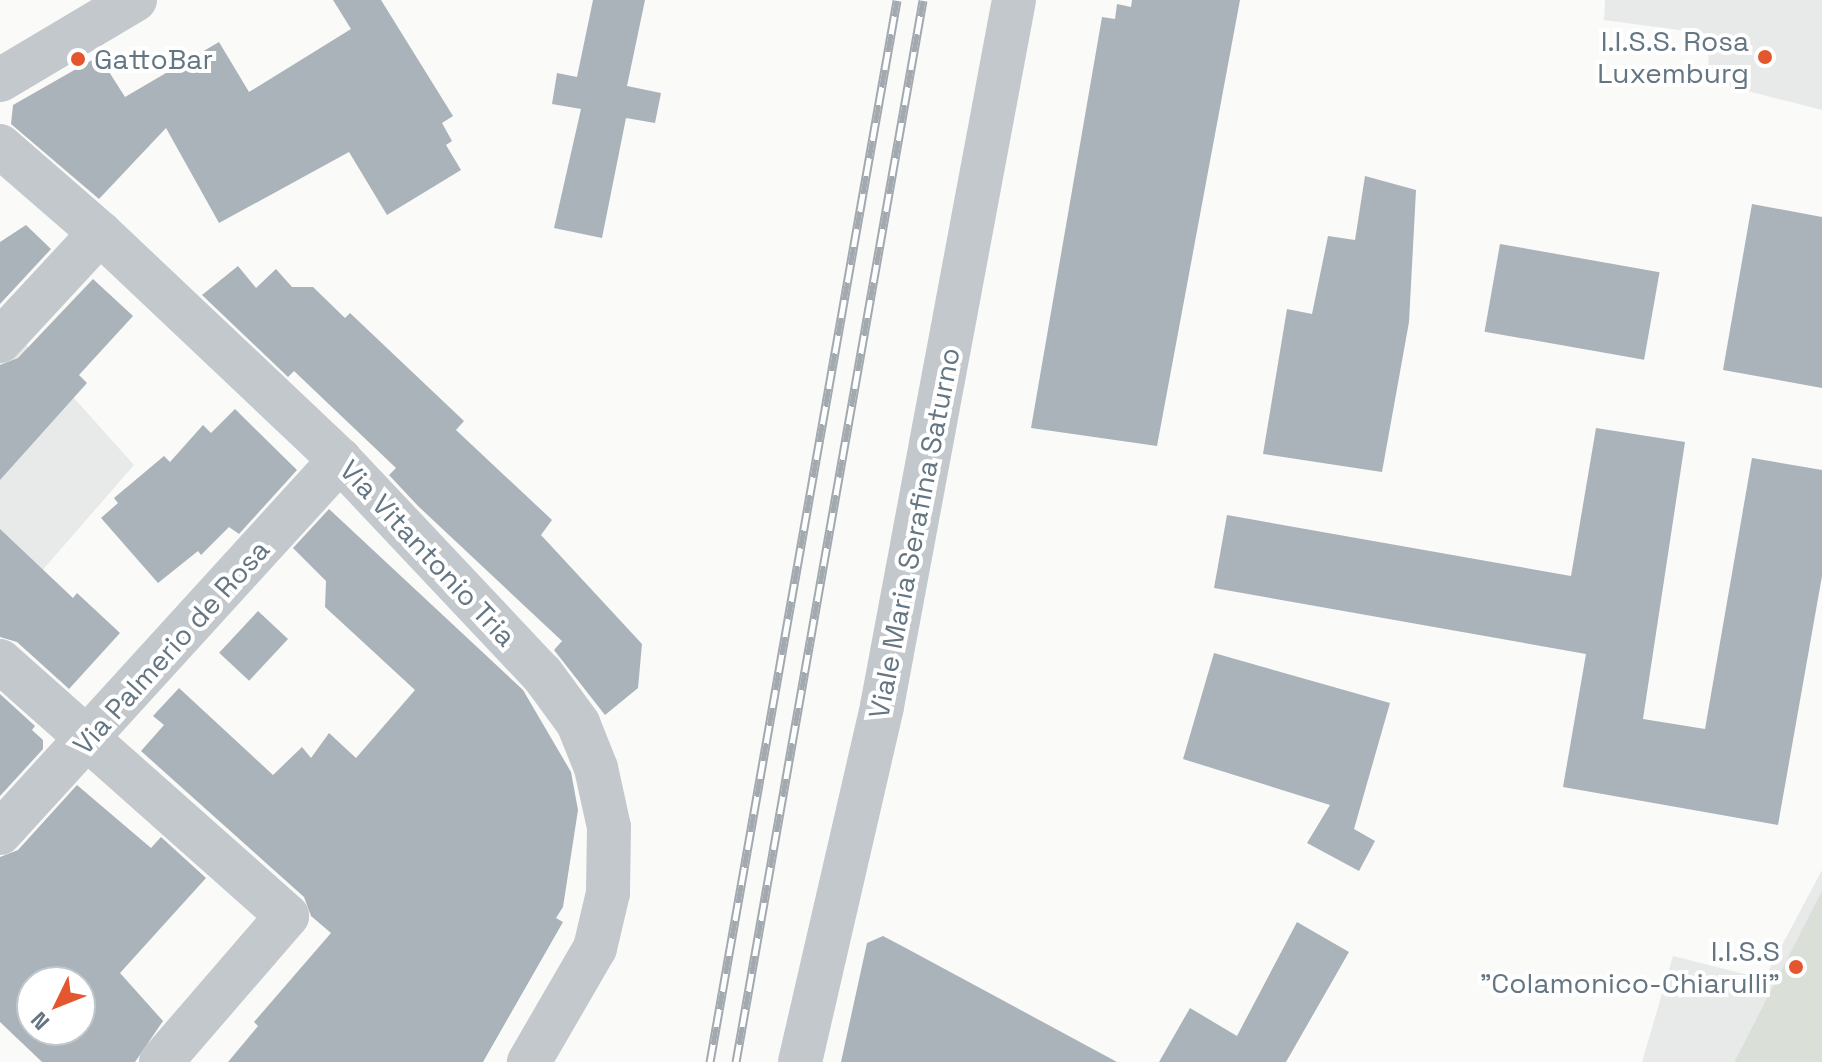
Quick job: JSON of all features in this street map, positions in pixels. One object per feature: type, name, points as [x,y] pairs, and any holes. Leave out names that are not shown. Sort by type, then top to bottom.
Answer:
[{"type":"street","points":[[0,80],[135,0]]},
{"type":"street","name":"Viale Maria Serafina Saturno","points":[[800,1062],[882,706],[1014,0]]},
{"type":"street","name":"Via Vitantonio Tria","points":[[0,146],[100,233],[340,460],[542,674],[578,723],[596,768],[609,827],[608,893],[595,948],[529,1062]]},
{"type":"street","points":[[0,341],[100,233]]},
{"type":"street","name":"Via Palmerio de Rosa","points":[[0,833],[340,460]]},
{"type":"street","points":[[0,661],[287,916],[161,1062]]},
{"type":"shaded area","name":"I.I.S.S. Rosa Luxemburg","points":[[1605,0],[1822,0],[1822,110],[1708,81],[1709,34],[1604,20]]},
{"type":"shaded area","points":[[22,340],[134,465],[0,619],[0,364]]},
{"type":"shaded area","name":"I.I.S.S \"Colamonico-Chiarulli\"","points":[[1822,870],[1822,1062],[1642,1062],[1673,956],[1764,979]]},
{"type":"shaded area","points":[[1822,891],[1822,1062],[1735,1062],[1735,1061]]},
{"type":"building","points":[[333,0],[381,0],[453,116],[442,123],[452,141],[446,145],[461,170],[387,215],[349,152],[219,223],[166,128],[99,199],[11,124],[13,105],[99,56],[125,97],[219,42],[249,92],[351,29]]},
{"type":"building","points":[[593,0],[645,0],[627,86],[661,93],[655,123],[626,118],[602,238],[554,228],[581,109],[552,104],[557,73],[577,77]]},
{"type":"building","points":[[1132,0],[1240,0],[1157,446],[1031,428],[1102,17],[1115,19],[1117,4],[1131,7]]},
{"type":"building","points":[[1365,176],[1416,190],[1409,322],[1382,472],[1263,454],[1287,309],[1312,314],[1328,236],[1355,240]]},
{"type":"building","points":[[1752,204],[1822,217],[1822,388],[1723,370]]},
{"type":"building","points":[[26,225],[51,249],[0,304],[0,242]]},
{"type":"building","points":[[1500,244],[1660,272],[1644,360],[1485,332]]},
{"type":"building","points":[[238,266],[256,288],[276,269],[292,287],[313,287],[345,318],[350,313],[464,421],[456,430],[552,520],[541,535],[642,644],[638,688],[605,715],[554,650],[562,641],[418,506],[389,475],[396,468],[294,371],[288,377],[202,295]]},
{"type":"building","points":[[93,279],[133,316],[79,375],[87,383],[0,480],[0,365],[18,358]]},
{"type":"building","points":[[235,409],[297,470],[239,534],[229,527],[201,555],[198,551],[158,583],[101,518],[118,503],[114,498],[164,456],[170,462],[203,425],[211,433]]},
{"type":"building","points":[[1596,428],[1685,442],[1643,719],[1705,729],[1752,458],[1822,470],[1822,576],[1778,825],[1563,787],[1586,654],[1214,588],[1227,515],[1571,576]]},
{"type":"building","points":[[329,509],[523,690],[571,772],[578,810],[563,907],[556,918],[563,922],[483,1062],[228,1062],[258,1026],[254,1022],[331,933],[311,916],[304,897],[141,751],[164,725],[153,716],[179,688],[273,775],[302,747],[311,758],[329,733],[356,758],[415,690],[325,607],[326,581],[293,548]]},
{"type":"building","points":[[0,529],[73,598],[77,593],[120,633],[69,689],[17,642],[0,637]]},
{"type":"building","points":[[258,611],[288,639],[249,681],[219,653]]},
{"type":"building","points":[[1214,653],[1390,703],[1354,829],[1375,841],[1359,871],[1307,843],[1330,805],[1183,759]]},
{"type":"building","points":[[0,694],[35,726],[32,730],[43,740],[43,749],[0,796]]},
{"type":"building","points":[[77,785],[151,848],[161,837],[206,878],[120,973],[163,1021],[135,1062],[42,1062],[25,1046],[96,1046],[96,966],[16,966],[16,1037],[0,1022],[0,857],[18,850]]},
{"type":"building","points":[[1297,922],[1349,952],[1286,1062],[1159,1062],[1190,1008],[1237,1036]]},
{"type":"building","points":[[883,936],[1117,1062],[841,1062],[867,943]]},
{"type":"railway","points":[[710,1062],[897,0]]},
{"type":"railway","points":[[736,1062],[923,0]]},
{"type":"place","name":"I.I.S.S. Rosa Luxemburg","points":[[1765,57]]},
{"type":"place","name":"GattoBar","points":[[78,59]]},
{"type":"place","name":"I.I.S.S \"Colamonico-Chiarulli\"","points":[[1796,967]]}]
